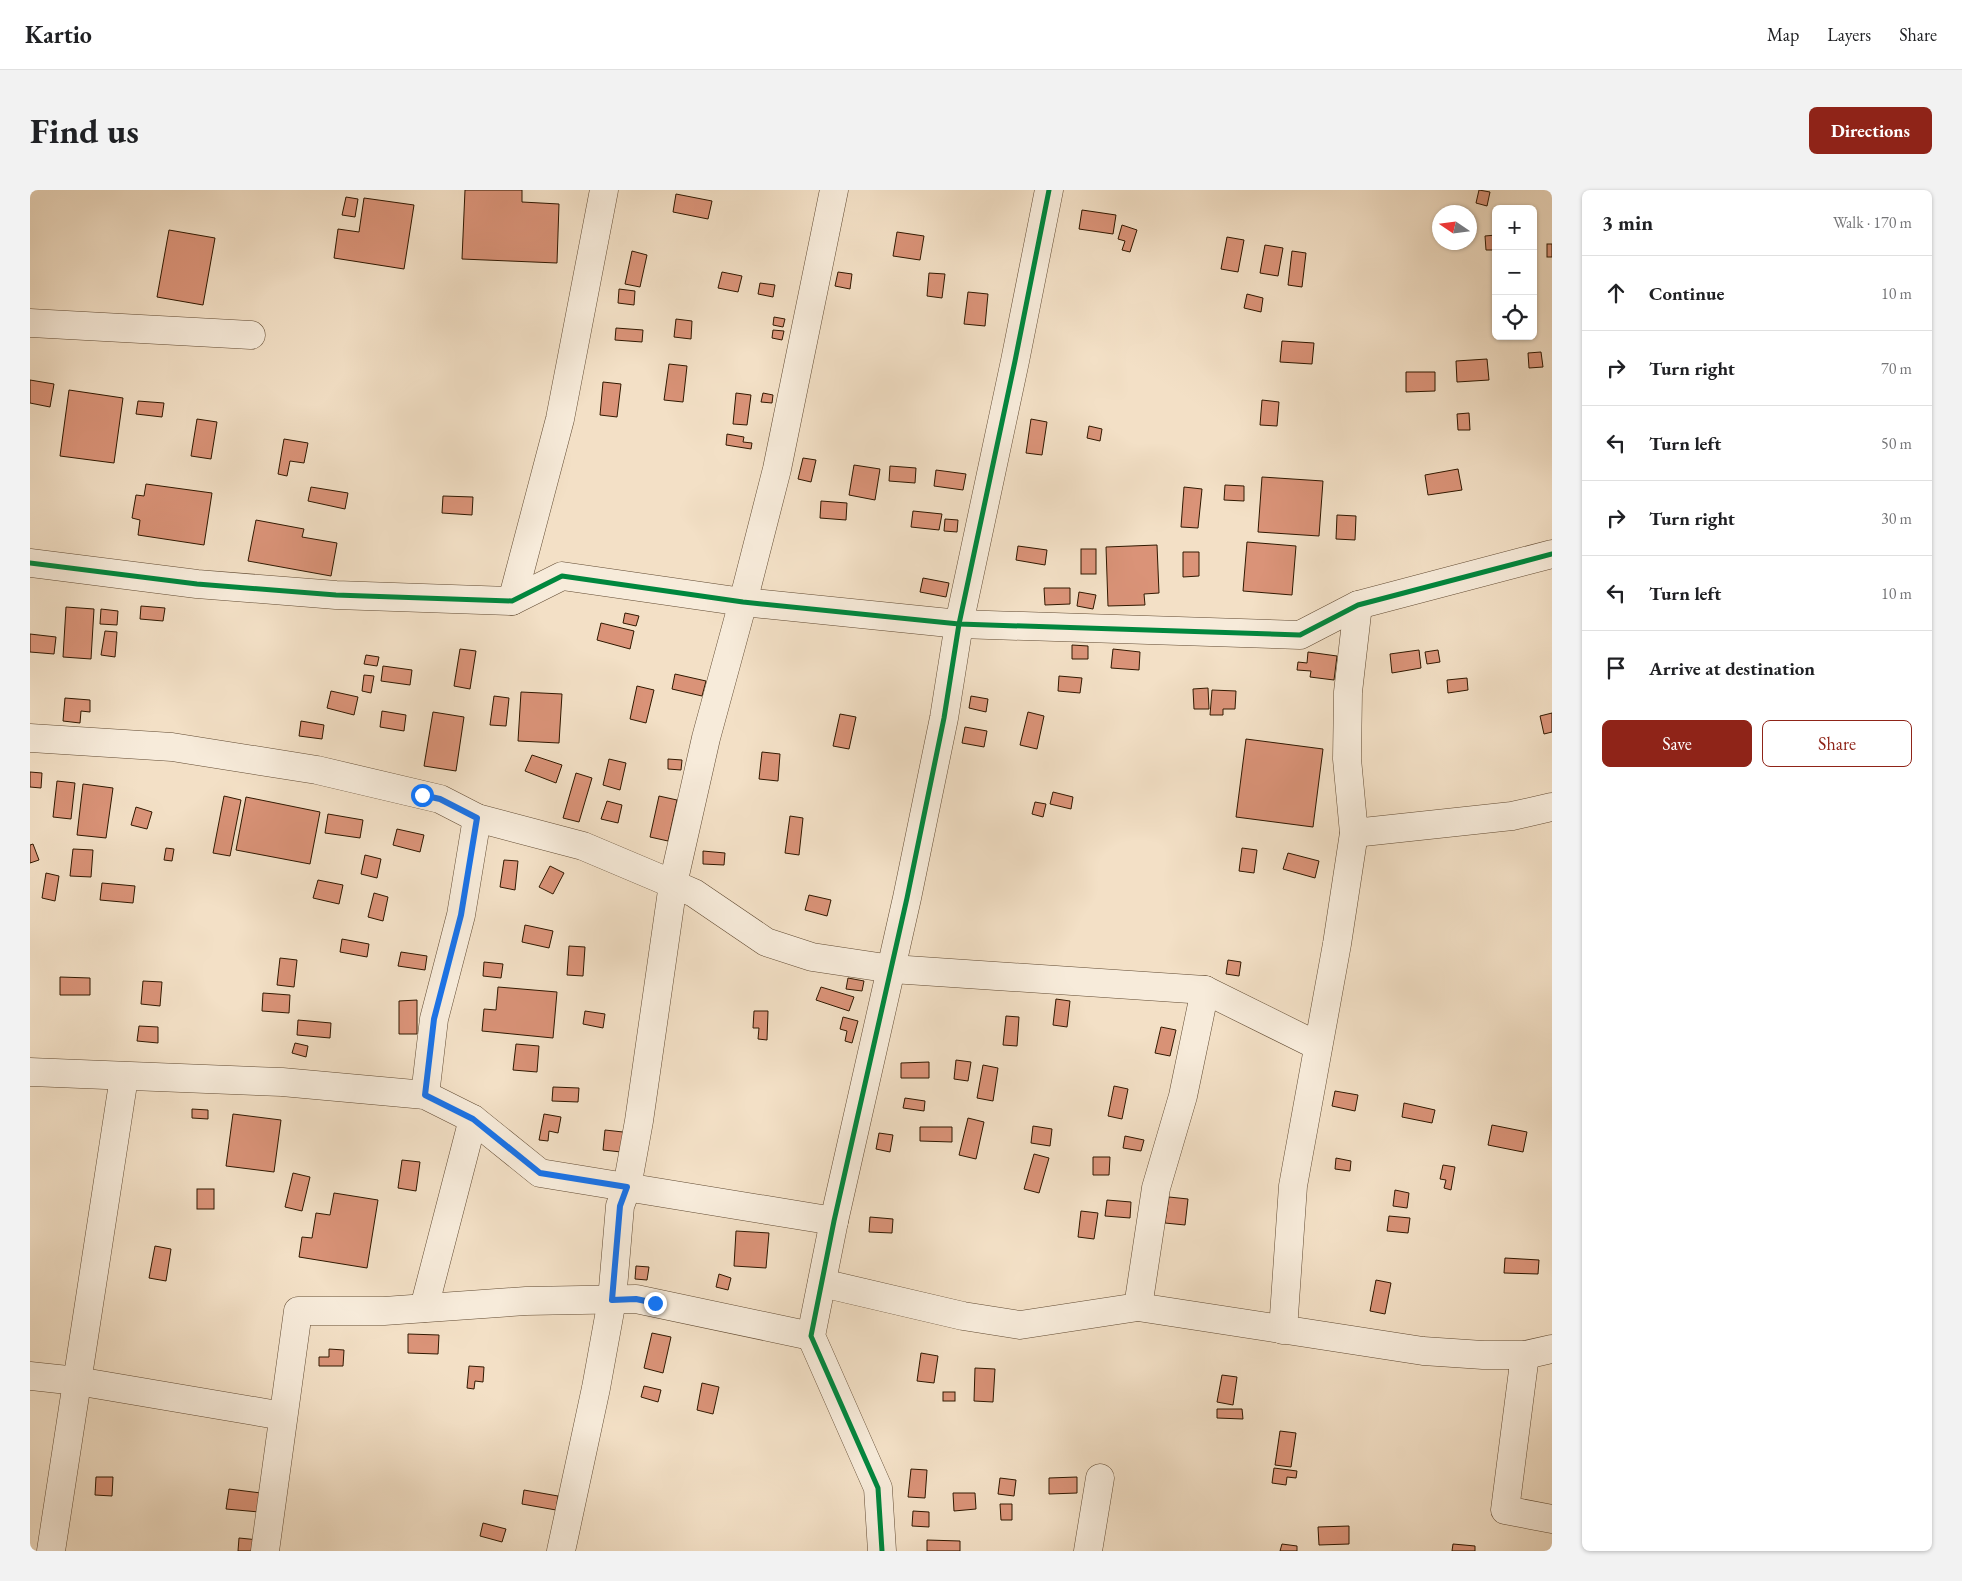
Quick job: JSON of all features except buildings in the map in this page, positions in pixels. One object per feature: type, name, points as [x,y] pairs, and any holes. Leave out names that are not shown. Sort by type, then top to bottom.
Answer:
[{"type":"street","points":[[512,601],[560,420],[604,190]]},
{"type":"street","points":[[561,1551],[596,1388],[612,1300],[620,1206],[627,1187],[639,1121],[673,884],[706,738],[744,602],[777,469],[834,190]]},
{"type":"street","points":[[882,1551],[878,1488],[811,1336],[834,1221],[892,969],[944,718],[959,624],[1012,376],[1049,190]]},
{"type":"street","points":[[30,323],[251,335]]},
{"type":"street","points":[[30,563],[197,584],[336,594],[512,601],[562,576],[744,602],[959,624],[1300,634],[1358,605],[1552,554]]},
{"type":"street","points":[[1283,1330],[1292,1186],[1337,944],[1354,833],[1348,759],[1348,692],[1358,605]]},
{"type":"street","points":[[30,738],[172,747],[316,770],[440,799],[477,818],[583,846],[673,884],[694,893],[766,942],[812,957],[892,969],[1205,990],[1318,1046]]},
{"type":"street","points":[[1354,833],[1512,816],[1552,807]]},
{"type":"street","points":[[425,1095],[434,1019],[461,915],[477,818]]},
{"type":"street","points":[[1138,1307],[1156,1188],[1183,1096],[1205,990]]},
{"type":"street","points":[[30,1072],[282,1082],[425,1095],[473,1119],[540,1173],[834,1221]]},
{"type":"street","points":[[51,1551],[124,1077]]},
{"type":"street","points":[[424,1308],[473,1119]]},
{"type":"street","points":[[822,1284],[963,1316],[1020,1325],[1138,1307],[1423,1351],[1526,1356],[1552,1349]]},
{"type":"street","points":[[265,1551],[298,1312],[384,1311],[526,1301],[636,1299],[811,1336]]},
{"type":"street","points":[[1526,1356],[1505,1510],[1552,1519]]},
{"type":"street","points":[[30,1376],[77,1381],[283,1416]]},
{"type":"street","points":[[1088,1551],[1100,1478]]},
{"type":"cycle path","points":[[882,1551],[878,1488],[811,1336],[834,1221],[907,898],[944,718],[959,624],[1049,190]]},
{"type":"cycle path","points":[[30,563],[197,584],[336,595],[512,601],[562,576],[743,602],[959,624],[1300,635],[1358,605],[1552,554]]},
{"type":"route","points":[[422,795],[440,799],[477,818],[461,915],[434,1019],[425,1095],[473,1119],[540,1173],[627,1187],[620,1206],[612,1300],[636,1299],[655,1303]]}]
